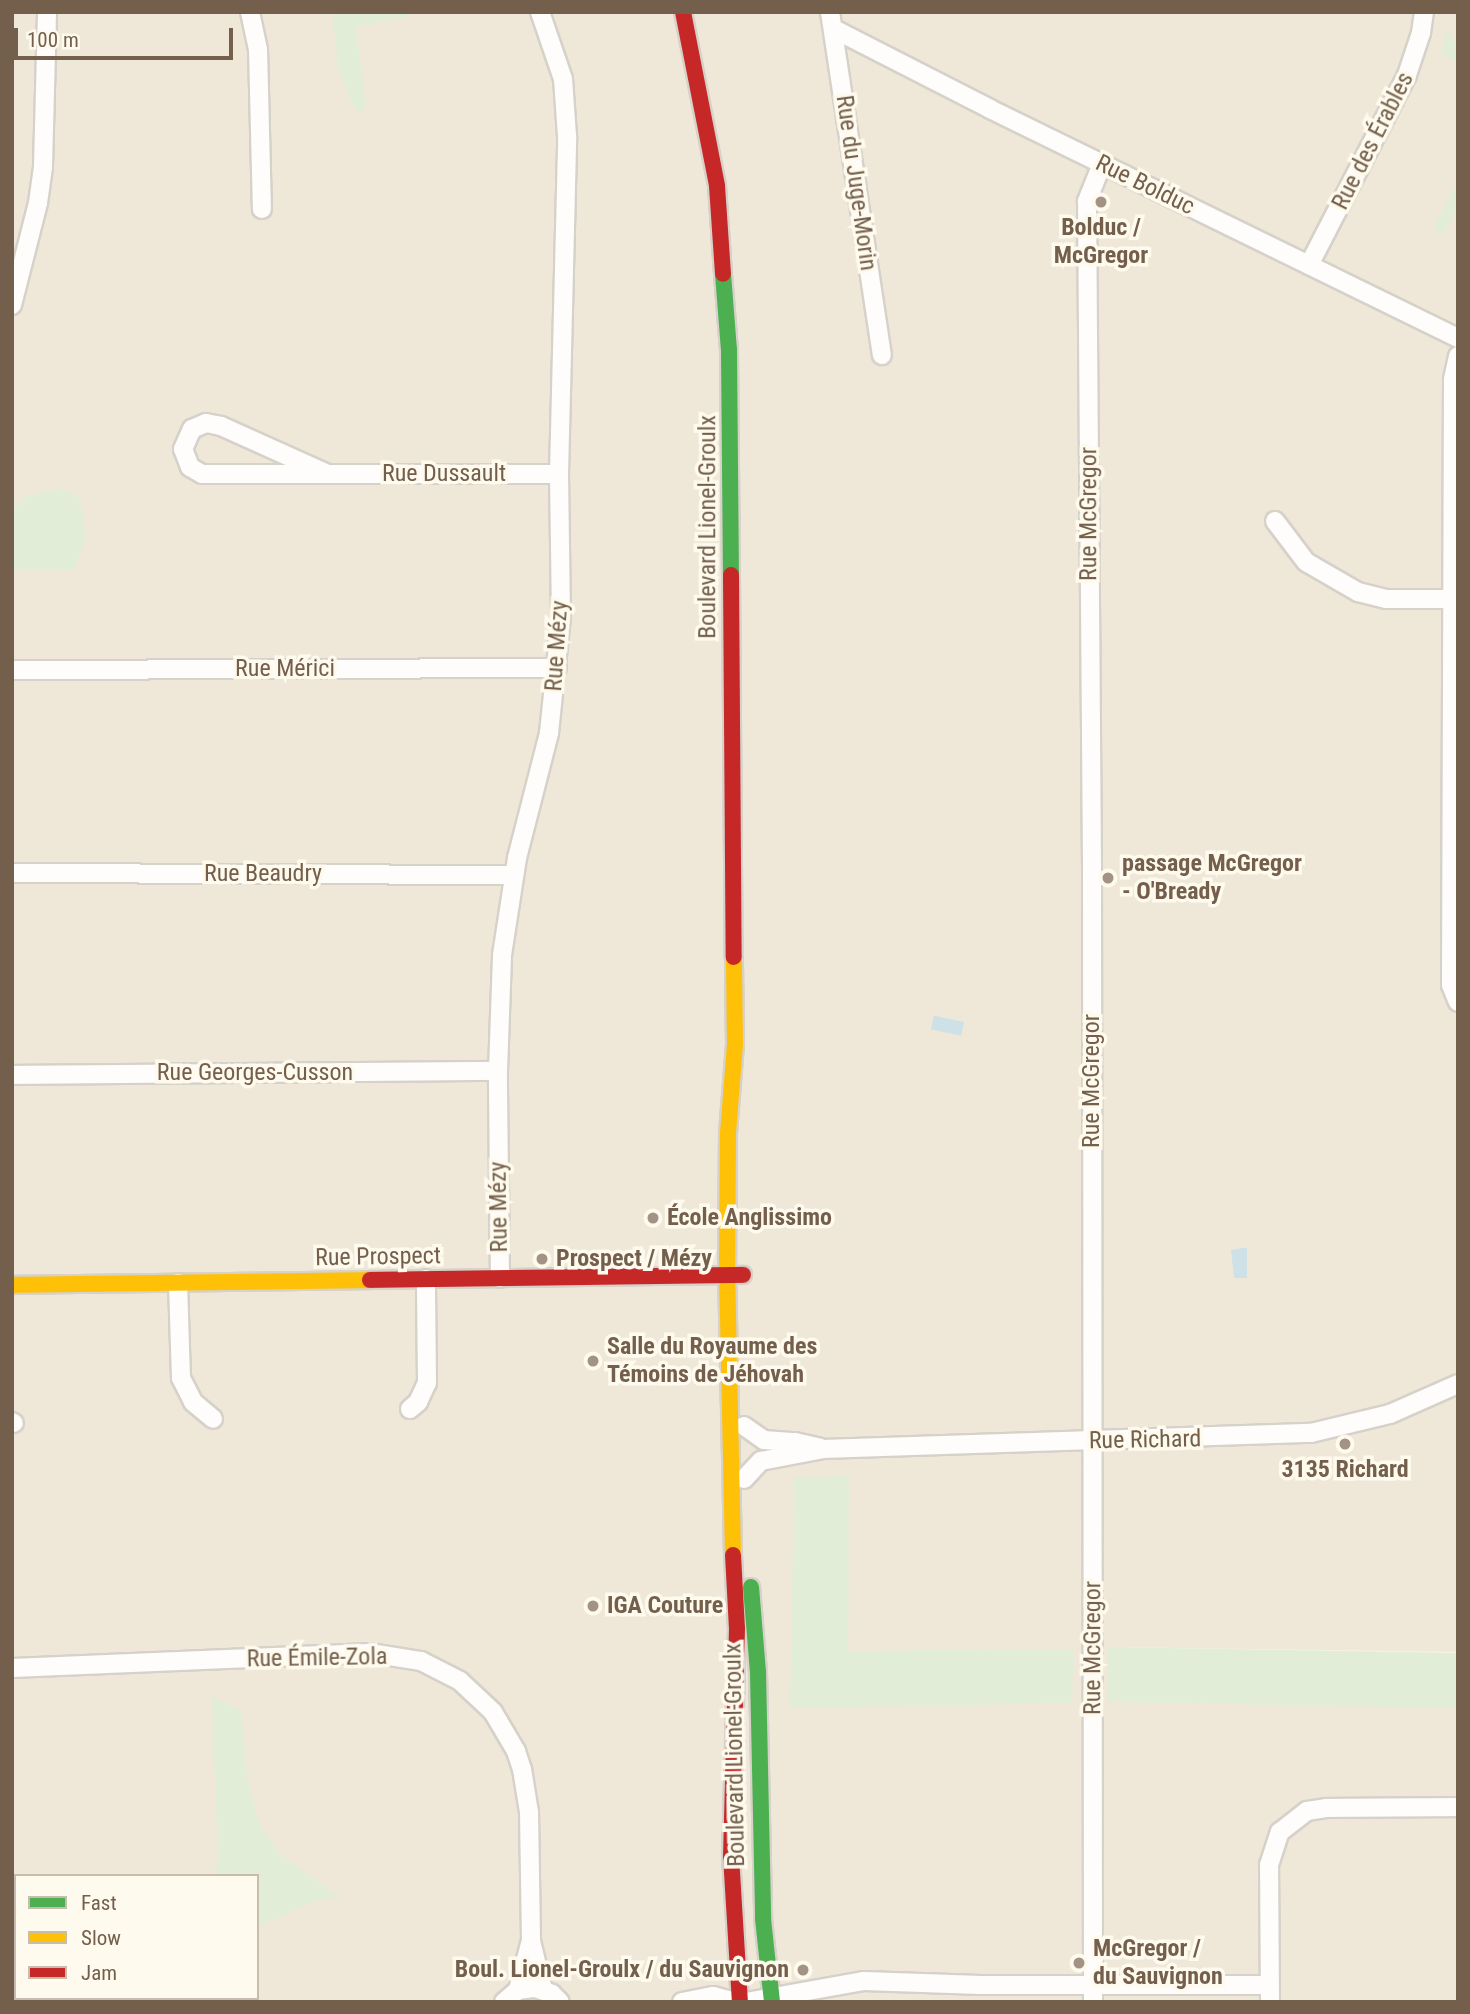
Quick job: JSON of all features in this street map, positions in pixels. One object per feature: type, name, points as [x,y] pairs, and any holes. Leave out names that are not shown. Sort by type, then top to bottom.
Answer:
[{"type":"main road","name":"Boulevard Lionel-Groulx","points":[[683,12],[717,186],[727,291],[735,1045],[728,1133],[727,1275],[732,1541],[737,1628],[732,1856],[738,2002]]},
{"type":"main road","name":"Boulevard Lionel-Groulx","points":[[735,1045],[744,1133],[744,1479],[757,1652],[763,1919],[771,1999]]},
{"type":"main road","name":"Rue Prospect","points":[[12,1285],[744,1275]]},
{"type":"street","points":[[12,305],[38,203],[43,166],[47,12]]},
{"type":"street","points":[[250,12],[258,49],[262,209]]},
{"type":"street","name":"Rue Mézy","points":[[500,1278],[498,1071],[502,955],[514,875],[549,733],[561,617],[559,474],[568,136],[563,79],[540,12]]},
{"type":"street","name":"Rue des Érables","points":[[1309,265],[1407,75],[1421,33],[1424,12]]},
{"type":"street","name":"Rue Bolduc","points":[[832,20],[1102,164],[1458,338]]},
{"type":"street","name":"Rue du Juge-Morin","points":[[832,20],[881,355]]},
{"type":"street","name":"Rue McGregor","points":[[1093,1994],[1087,201],[1102,164]]},
{"type":"street","points":[[1458,356],[1453,380],[1452,599],[1456,906],[1451,985],[1458,1002]]},
{"type":"street","name":"Rue Dussault","points":[[328,474],[214,423],[199,425],[184,442],[186,462],[201,474],[328,474],[559,474]]},
{"type":"street","points":[[1275,521],[1306,562],[1358,592],[1386,599],[1452,599]]},
{"type":"street","name":"Rue Mérici","points":[[12,670],[557,668]]},
{"type":"street","name":"Rue Beaudry","points":[[12,873],[514,875]]},
{"type":"street","name":"Rue Georges-Cusson","points":[[12,1075],[498,1071]]},
{"type":"street","points":[[410,1409],[418,1402],[428,1382],[426,1279]]},
{"type":"street","points":[[178,1283],[181,1378],[193,1402],[213,1419]]},
{"type":"street","name":"Rue Richard","points":[[744,1479],[761,1461],[824,1449],[1311,1433],[1390,1414],[1458,1384]]},
{"type":"street","name":"Rue Richard","points":[[744,1426],[764,1440],[795,1442],[824,1449]]},
{"type":"street","name":"Rue Émile-Zola","points":[[12,1668],[370,1653],[421,1661],[442,1670],[460,1681],[493,1712],[519,1760],[529,1812],[531,1941],[543,1990]]},
{"type":"street","points":[[746,2002],[864,1981],[1093,1994],[1270,1994],[1269,1865],[1280,1832],[1293,1819],[1307,1811],[1326,1808],[1458,1807]]},
{"type":"street","name":"Rue Émile-Zola","points":[[518,1990],[531,1941]]},
{"type":"street","points":[[504,2002],[518,1990],[543,1990],[560,2002]]},
{"type":"street","points":[[682,2002],[713,1996],[738,2002]]},
{"type":"shaded area","points":[[12,12],[1458,12],[1458,1652],[1109,1647],[1108,1701],[1458,1707],[1458,2002],[12,2002]]},
{"type":"shaded area","points":[[934,1016],[964,1022],[961,1036],[931,1029]]},
{"type":"shaded area","points":[[1247,1248],[1247,1278],[1234,1278],[1231,1250]]},
{"type":"green space","points":[[332,12],[410,12],[410,16],[356,27],[366,104],[360,114],[351,102],[338,65]]},
{"type":"green space","points":[[1445,34],[1451,34],[1458,50],[1458,64],[1441,53]]},
{"type":"green space","points":[[1458,181],[1458,208],[1443,235],[1433,229]]},
{"type":"green space","points":[[63,489],[80,498],[86,537],[75,569],[12,569],[12,511],[27,496]]},
{"type":"green space","points":[[849,1476],[848,1651],[1073,1649],[1072,1703],[790,1708],[794,1477]]},
{"type":"green space","points":[[1108,1647],[1458,1653],[1457,1708],[1107,1702]]},
{"type":"green space","points":[[212,1696],[241,1711],[248,1783],[259,1823],[280,1854],[340,1897],[317,1900],[259,1926],[259,1874],[214,1874],[218,1862]]},
{"type":"traffic: fast","points":[[723,274],[729,350],[731,575]]},
{"type":"traffic: fast","points":[[751,1587],[758,1672],[763,1919],[772,2002]]},
{"type":"traffic: slow","points":[[733,1555],[727,1275],[728,1133],[735,1045],[734,957]]},
{"type":"traffic: slow","points":[[12,1285],[370,1280]]},
{"type":"traffic: jam","points":[[683,12],[717,186],[723,274]]},
{"type":"traffic: jam","points":[[731,575],[734,957]]},
{"type":"traffic: jam","points":[[370,1280],[743,1275]]},
{"type":"traffic: jam","points":[[733,1555],[737,1628],[731,1856],[740,2002]]},
{"type":"place","name":"Bolduc / McGregor","points":[[1101,202]]},
{"type":"place","name":"passage McGregor - O'Bready","points":[[1108,878]]},
{"type":"place","name":"École Anglissimo","points":[[653,1218]]},
{"type":"place","name":"Prospect / Mézy","points":[[542,1259]]},
{"type":"place","name":"Salle du Royaume des Témoins de Jéhovah","points":[[593,1361]]},
{"type":"place","name":"3135 Richard","points":[[1345,1444]]},
{"type":"place","name":"IGA Couture","points":[[593,1606]]},
{"type":"place","name":"McGregor / du Sauvignon","points":[[1079,1963]]},
{"type":"place","name":"Boul. Lionel-Groulx / du Sauvignon","points":[[803,1970]]}]
